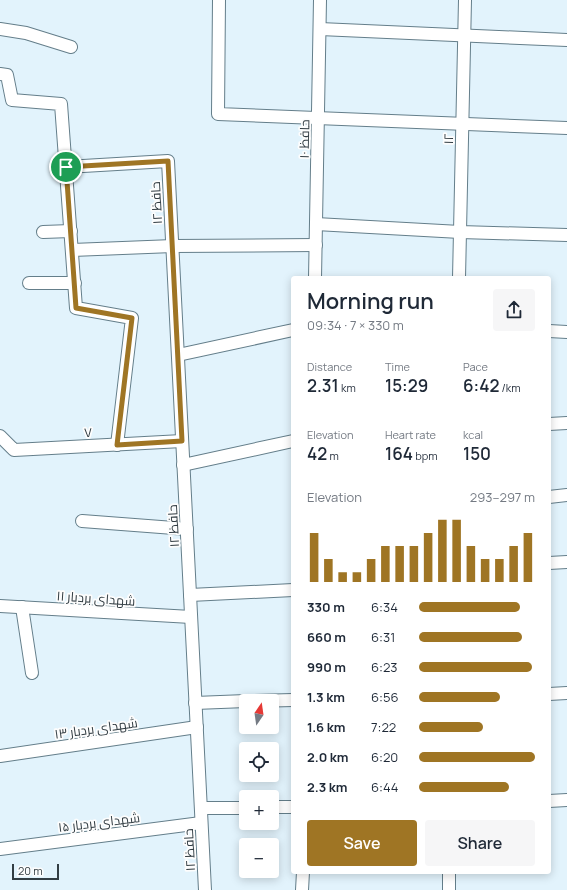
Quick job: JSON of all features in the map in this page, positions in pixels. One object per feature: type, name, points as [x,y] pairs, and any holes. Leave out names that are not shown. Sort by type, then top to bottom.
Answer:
[{"type":"street","points":[[219,0],[218,114],[567,128]]},
{"type":"street","name":"حافظ ۱۰","points":[[315,276],[320,0]]},
{"type":"street","name":"۱۲","points":[[460,276],[465,0]]},
{"type":"street","points":[[0,29],[26,33],[71,47]]},
{"type":"street","points":[[320,29],[567,40]]},
{"type":"street","points":[[0,74],[7,75],[12,100],[62,104],[76,308],[132,318],[117,445]]},
{"type":"street","name":"حافظ ۱۲","points":[[66,167],[168,161],[205,890]]},
{"type":"street","points":[[316,224],[460,232],[567,235]]},
{"type":"street","points":[[43,232],[71,231]]},
{"type":"street","points":[[72,250],[172,246],[316,244]]},
{"type":"street","points":[[29,283],[75,283]]},
{"type":"street","points":[[178,355],[291,330]]},
{"type":"street","points":[[551,331],[567,332]]},
{"type":"street","points":[[551,424],[567,423]]},
{"type":"street","name":"۷","points":[[0,436],[14,450],[182,441]]},
{"type":"street","points":[[183,465],[291,441]]},
{"type":"street","points":[[551,497],[567,495]]},
{"type":"street","points":[[82,521],[187,529]]},
{"type":"street","points":[[551,563],[567,562]]},
{"type":"street","points":[[190,595],[291,590]]},
{"type":"street","name":"شهدای بردبار ۱۱","points":[[0,606],[191,618]]},
{"type":"street","points":[[22,607],[32,673]]},
{"type":"street","points":[[551,694],[567,693]]},
{"type":"street","points":[[279,700],[291,700]]},
{"type":"street","points":[[195,703],[239,701]]},
{"type":"street","name":"شهدای بردبار ۱۳","points":[[0,756],[197,727]]},
{"type":"street","points":[[551,801],[567,800]]},
{"type":"street","points":[[279,807],[291,807]]},
{"type":"street","points":[[200,808],[239,808]]},
{"type":"street","name":"شهدای بردبار ۱۵","points":[[0,849],[201,823]]},
{"type":"street","points":[[302,890],[303,874]]},
{"type":"street","points":[[449,874],[449,890]]},
{"type":"route","points":[[168,161],[182,441],[117,445],[132,318],[76,308],[66,167],[168,161]]}]
